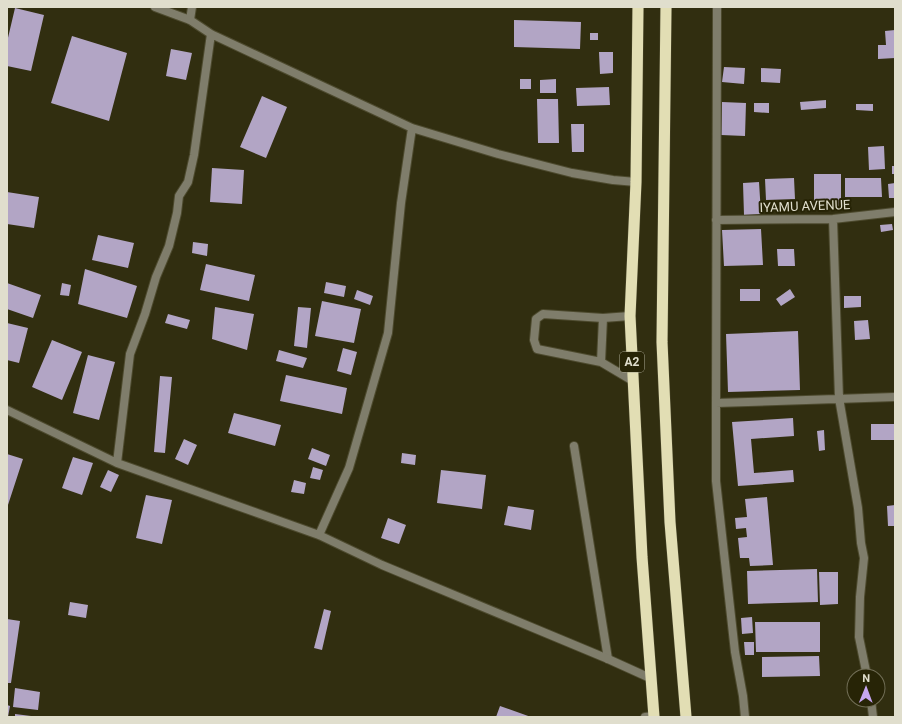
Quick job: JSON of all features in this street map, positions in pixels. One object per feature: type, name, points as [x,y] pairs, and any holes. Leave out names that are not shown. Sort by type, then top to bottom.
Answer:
[{"type":"highway","name":"A2","points":[[638,7],[636,182],[630,316],[651,717]]},
{"type":"highway","name":"A2","points":[[666,7],[662,342],[670,522],[686,717]]},
{"type":"street","points":[[155,7],[190,20],[211,34],[412,128],[498,154],[572,173],[613,180],[636,182]]},
{"type":"street","points":[[190,20],[192,7]]},
{"type":"street","points":[[717,7],[716,481],[735,652],[743,696],[745,717]]},
{"type":"street","points":[[117,463],[130,354],[145,314],[156,277],[169,246],[177,213],[179,196],[188,182],[194,154],[211,34]]},
{"type":"street","points":[[319,535],[349,468],[388,333],[401,203],[412,128]]},
{"type":"street","name":"IYAMU AVENUE","points":[[716,220],[833,218],[895,212]]},
{"type":"street","points":[[833,218],[839,398],[858,508],[864,558],[858,637],[865,668]]},
{"type":"street","points":[[630,316],[603,318],[543,314],[536,319],[534,340],[537,349],[601,362],[633,381]]},
{"type":"street","points":[[601,362],[603,318]]},
{"type":"street","points":[[716,403],[895,396]]},
{"type":"street","points":[[7,410],[117,463],[319,535],[382,565],[650,678]]},
{"type":"street","points":[[574,446],[608,659]]},
{"type":"building","points":[[15,8],[44,15],[31,71],[7,66],[7,42]]},
{"type":"building","points":[[514,20],[581,22],[580,49],[514,47]]},
{"type":"building","points":[[895,30],[895,58],[878,59],[878,45],[886,45],[885,31]]},
{"type":"building","points":[[590,33],[598,33],[598,40],[590,40]]},
{"type":"building","points":[[72,36],[127,53],[109,121],[51,103]]},
{"type":"building","points":[[171,49],[192,53],[186,80],[166,76]]},
{"type":"building","points":[[599,52],[613,52],[613,73],[600,74]]},
{"type":"building","points":[[724,67],[745,68],[744,84],[722,82]]},
{"type":"building","points":[[761,68],[781,69],[780,83],[761,82]]},
{"type":"building","points":[[520,79],[531,79],[531,89],[520,89]]},
{"type":"building","points":[[556,79],[556,93],[540,93],[540,80]]},
{"type":"building","points":[[609,87],[610,105],[577,106],[576,88]]},
{"type":"building","points":[[262,96],[287,107],[266,158],[240,147]]},
{"type":"building","points":[[537,99],[558,99],[559,143],[538,143]]},
{"type":"building","points":[[826,100],[826,108],[801,110],[800,102]]},
{"type":"building","points":[[722,102],[746,103],[745,136],[721,135]]},
{"type":"building","points":[[754,103],[769,103],[769,113],[754,112]]},
{"type":"building","points":[[856,104],[873,104],[873,111],[856,110]]},
{"type":"building","points":[[571,124],[584,124],[584,152],[572,152]]},
{"type":"building","points":[[884,146],[885,169],[869,170],[868,147]]},
{"type":"building","points":[[892,166],[895,166],[895,174],[892,174]]},
{"type":"building","points":[[212,168],[244,170],[242,204],[210,202]]},
{"type":"building","points":[[814,174],[841,174],[841,206],[814,205]]},
{"type":"building","points":[[794,178],[795,199],[766,200],[765,179]]},
{"type":"building","points":[[845,178],[881,178],[882,197],[845,197]]},
{"type":"building","points":[[759,182],[761,214],[744,215],[743,183]]},
{"type":"building","points":[[895,183],[895,198],[889,198],[888,184]]},
{"type":"building","points":[[7,192],[39,197],[34,228],[7,224]]},
{"type":"building","points":[[892,224],[893,230],[881,232],[880,225]]},
{"type":"building","points":[[761,229],[763,265],[724,266],[722,230]]},
{"type":"building","points":[[98,235],[134,243],[128,268],[92,260]]},
{"type":"building","points":[[193,242],[208,244],[207,256],[192,253]]},
{"type":"building","points":[[777,249],[794,249],[795,266],[778,266]]},
{"type":"building","points":[[206,264],[255,275],[249,301],[200,290]]},
{"type":"building","points":[[85,269],[137,286],[127,318],[78,304]]},
{"type":"building","points":[[326,282],[346,286],[344,297],[324,293]]},
{"type":"building","points":[[7,283],[41,295],[33,318],[7,309]]},
{"type":"building","points":[[62,283],[71,285],[69,296],[60,295]]},
{"type":"building","points":[[740,289],[760,289],[760,301],[740,301]]},
{"type":"building","points":[[790,289],[795,297],[781,306],[776,299]]},
{"type":"building","points":[[357,290],[373,296],[370,305],[354,299]]},
{"type":"building","points":[[844,296],[861,296],[861,307],[844,308]]},
{"type":"building","points":[[322,301],[361,309],[354,343],[315,336]]},
{"type":"building","points":[[215,307],[254,314],[247,350],[212,339]]},
{"type":"building","points":[[298,307],[311,308],[307,348],[294,346]]},
{"type":"building","points":[[168,314],[190,320],[187,329],[165,323]]},
{"type":"building","points":[[868,320],[870,339],[855,340],[854,321]]},
{"type":"building","points":[[7,323],[28,328],[19,363],[7,360]]},
{"type":"building","points":[[798,331],[800,390],[728,392],[726,334]]},
{"type":"building","points":[[52,340],[82,352],[62,400],[32,387]]},
{"type":"building","points":[[343,348],[357,352],[351,375],[337,371]]},
{"type":"building","points":[[279,350],[307,358],[303,368],[276,361]]},
{"type":"building","points":[[88,355],[115,362],[99,420],[73,413]]},
{"type":"building","points":[[286,375],[347,388],[342,414],[280,401]]},
{"type":"building","points":[[160,376],[172,377],[165,453],[154,452]]},
{"type":"building","points":[[234,413],[281,425],[275,446],[228,433]]},
{"type":"building","points":[[793,418],[794,436],[751,439],[754,473],[793,470],[794,482],[738,486],[732,422]]},
{"type":"building","points":[[871,424],[895,424],[895,440],[871,440]]},
{"type":"building","points":[[824,430],[825,450],[819,451],[817,431]]},
{"type":"building","points":[[184,439],[197,445],[188,465],[175,459]]},
{"type":"building","points":[[312,448],[330,455],[326,466],[308,459]]},
{"type":"building","points":[[402,453],[416,455],[415,465],[401,463]]},
{"type":"building","points":[[7,454],[23,459],[7,508]]},
{"type":"building","points":[[73,457],[93,463],[82,495],[62,488]]},
{"type":"building","points":[[313,467],[323,470],[320,480],[310,478]]},
{"type":"building","points":[[108,470],[119,475],[111,492],[100,487]]},
{"type":"building","points":[[441,470],[486,475],[482,509],[437,503]]},
{"type":"building","points":[[294,480],[306,483],[304,494],[291,492]]},
{"type":"building","points":[[146,495],[172,500],[162,544],[136,538]]},
{"type":"building","points":[[767,497],[773,565],[750,566],[749,558],[740,558],[738,538],[747,537],[746,528],[736,529],[735,518],[747,517],[745,499]]},
{"type":"building","points":[[895,505],[895,526],[888,526],[887,506]]},
{"type":"building","points":[[508,506],[534,510],[531,530],[504,525]]},
{"type":"building","points":[[388,518],[406,525],[399,544],[381,538]]},
{"type":"building","points":[[817,569],[818,602],[748,604],[747,571]]},
{"type":"building","points":[[819,572],[838,572],[838,604],[820,605]]},
{"type":"building","points":[[70,602],[88,605],[86,618],[68,615]]},
{"type":"building","points":[[324,609],[331,611],[322,650],[314,648]]},
{"type":"building","points":[[752,617],[753,633],[742,634],[741,618]]},
{"type":"building","points":[[7,619],[20,621],[11,683],[7,683]]},
{"type":"building","points":[[755,622],[820,622],[820,652],[756,652]]},
{"type":"building","points":[[744,642],[754,642],[754,655],[745,655]]},
{"type":"building","points":[[819,656],[820,676],[762,677],[762,657]]},
{"type":"building","points":[[15,688],[40,692],[38,710],[13,707]]},
{"type":"building","points":[[7,705],[10,706],[8,717],[7,717]]},
{"type":"building","points":[[500,706],[531,717],[496,717]]},
{"type":"building","points":[[15,714],[31,716],[31,717],[15,717]]}]
